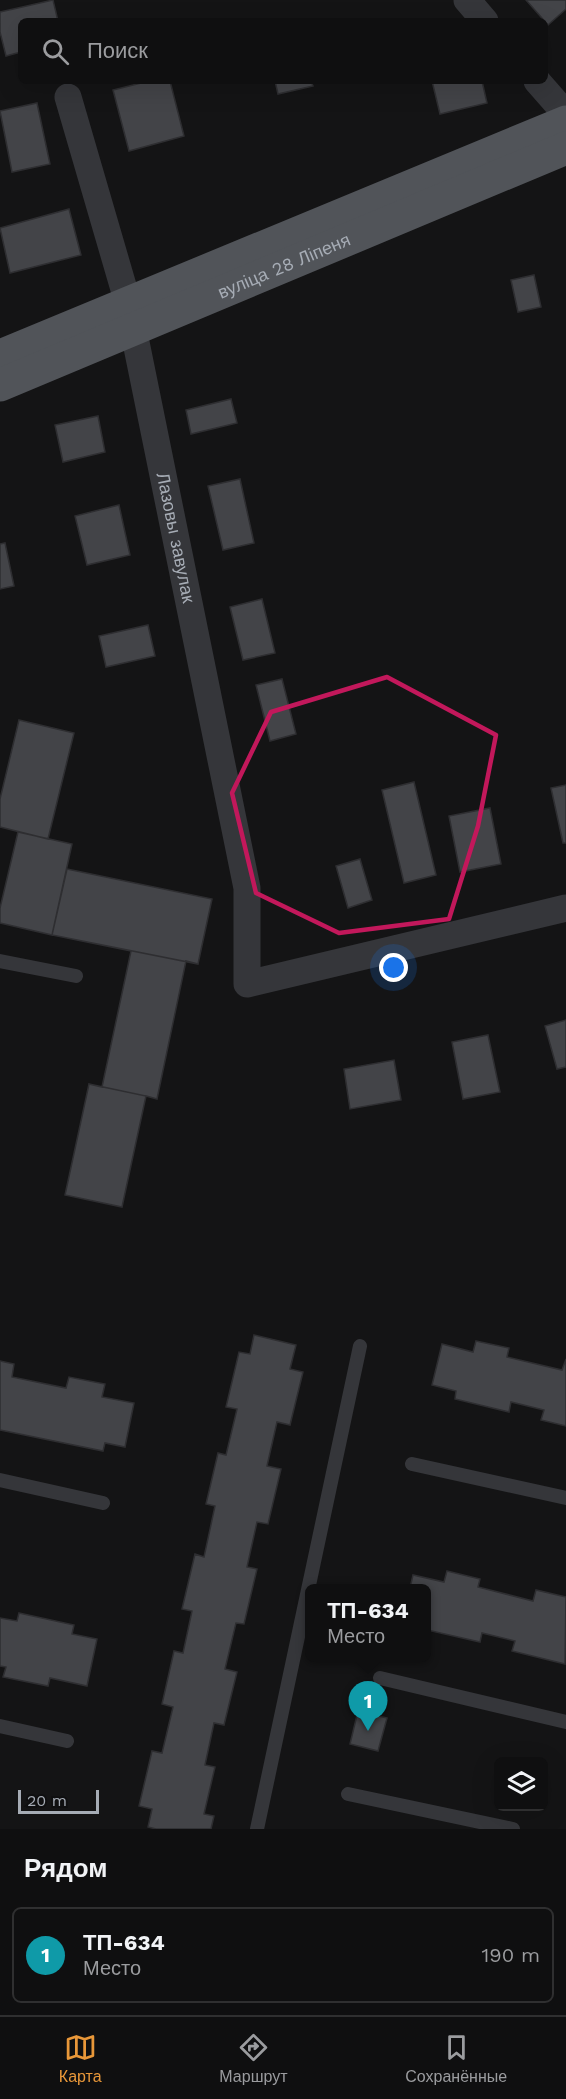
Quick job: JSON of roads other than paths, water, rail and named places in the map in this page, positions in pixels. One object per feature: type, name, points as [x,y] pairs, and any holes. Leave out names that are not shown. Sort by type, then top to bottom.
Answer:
[{"type":"main road","name":"вуліца 28 Ліпеня","points":[[0,385],[131,316],[566,122]]},
{"type":"main road","name":"вуліца 28 Ліпеня","points":[[0,356],[131,316],[566,148]]},
{"type":"street","points":[[467,0],[482,18]]},
{"type":"street","points":[[540,84],[566,114]]},
{"type":"street","name":"Лазовы завулак","points":[[68,97],[131,316],[247,888],[247,984],[566,908]]},
{"type":"lane","points":[[0,961],[76,976]]},
{"type":"lane","points":[[309,1584],[360,1346]]},
{"type":"lane","points":[[412,1464],[566,1498]]},
{"type":"lane","points":[[0,1480],[103,1503]]},
{"type":"lane","points":[[257,1829],[305,1604]]},
{"type":"lane","points":[[380,1678],[566,1722]]},
{"type":"lane","points":[[0,1726],[67,1741]]},
{"type":"lane","points":[[348,1794],[513,1829]]},
{"type":"place","name":"ТП-634","points":[[368,1731]]}]
